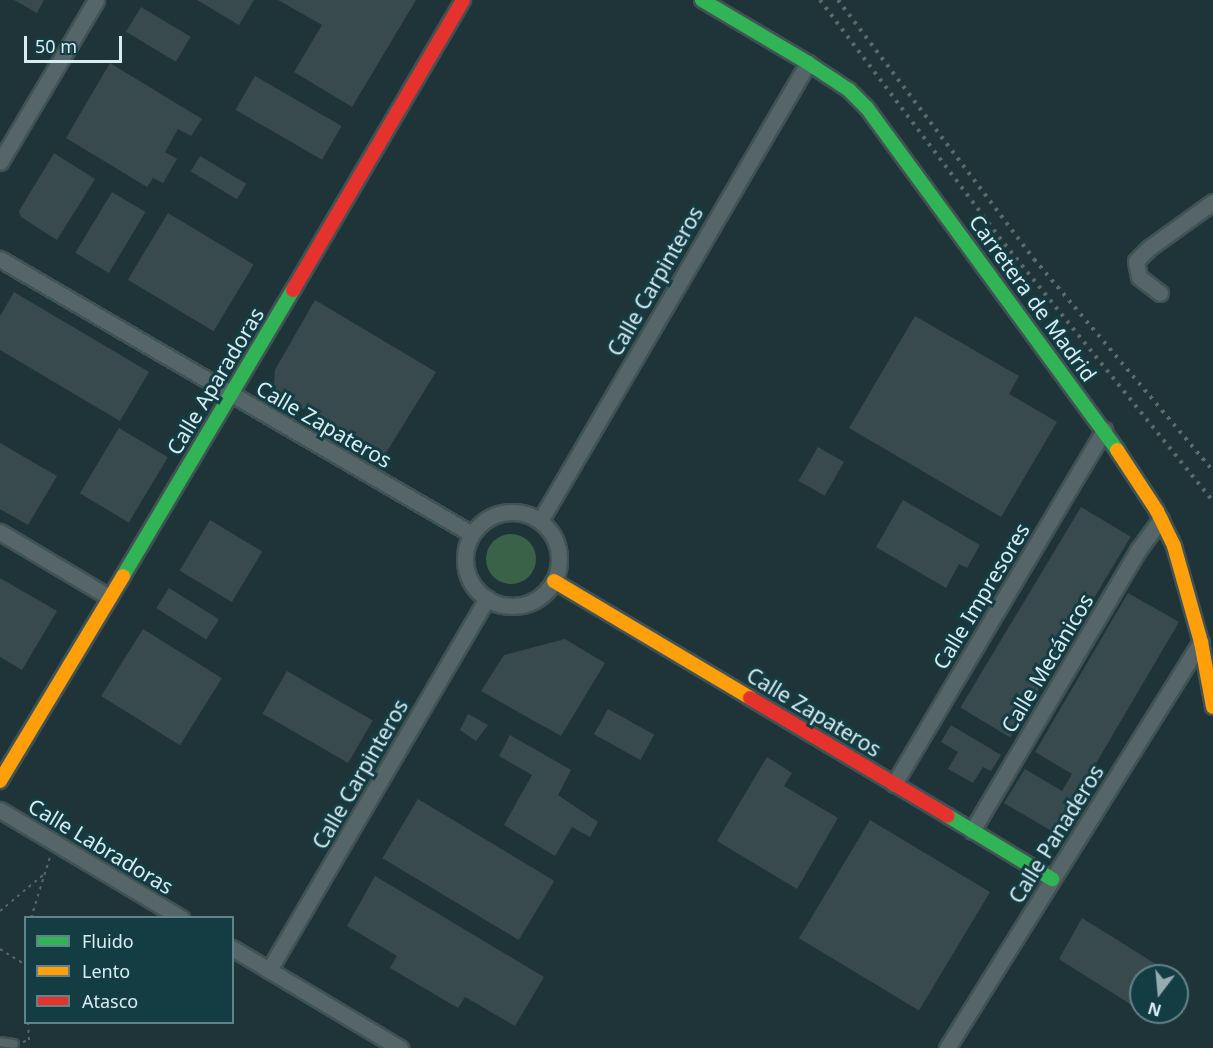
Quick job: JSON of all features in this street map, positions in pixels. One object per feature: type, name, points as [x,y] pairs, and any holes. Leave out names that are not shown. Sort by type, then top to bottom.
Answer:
[{"type":"street","points":[[0,162],[96,0]]},
{"type":"street","name":"Calle Aparadoras","points":[[0,782],[232,395],[463,0]]},
{"type":"street","name":"Carretera de Madrid","points":[[702,0],[808,63],[849,90],[867,108],[1104,430],[1161,519],[1174,546],[1201,642],[1213,707]]},
{"type":"street","name":"Calle Carpinteros","points":[[540,521],[808,63]]},
{"type":"street","points":[[1160,293],[1139,277],[1136,261],[1149,248],[1213,202]]},
{"type":"street","name":"Calle Zapateros","points":[[0,259],[472,534]]},
{"type":"street","name":"Calle Impresores","points":[[894,784],[1104,430]]},
{"type":"street","points":[[503,513],[526,514],[540,521],[549,531],[557,549],[558,568],[554,581],[544,593],[530,602],[507,605],[487,598],[474,588],[465,561],[466,547],[472,534],[482,522],[503,513]]},
{"type":"street","name":"Calle Mecánicos","points":[[972,831],[1139,549],[1161,519]]},
{"type":"street","points":[[0,532],[109,597]]},
{"type":"street","name":"Calle Zapateros","points":[[554,581],[1052,879]]},
{"type":"street","name":"Calle Carpinteros","points":[[270,970],[487,598]]},
{"type":"street","name":"Calle Panaderos","points":[[946,1048],[1201,642]]},
{"type":"street","name":"Calle Labradoras","points":[[0,810],[178,916]]},
{"type":"street","points":[[234,949],[400,1048]]},
{"type":"lane","points":[[0,1042],[14,1044]]},
{"type":"path","points":[[32,916],[55,843]]},
{"type":"path","points":[[0,911],[45,873]]},
{"type":"path","points":[[0,949],[24,964]]},
{"type":"path","points":[[14,1044],[29,1040],[28,1024]]},
{"type":"green space","points":[[506,534],[516,534],[529,541],[536,554],[536,564],[529,577],[516,584],[506,584],[497,580],[490,573],[486,564],[486,554],[490,545],[497,538]]},
{"type":"building","points":[[14,0],[44,0],[37,13]]},
{"type":"building","points":[[197,0],[254,0],[239,25]]},
{"type":"building","points":[[278,0],[416,0],[352,107],[294,72],[322,25]]},
{"type":"building","points":[[141,7],[191,37],[176,62],[126,32]]},
{"type":"building","points":[[110,63],[202,119],[191,136],[178,129],[165,152],[177,159],[163,183],[153,178],[147,187],[66,138]]},
{"type":"building","points":[[255,76],[342,126],[322,160],[236,110]]},
{"type":"building","points":[[54,153],[95,179],[57,240],[21,217],[19,211]]},
{"type":"building","points":[[200,156],[246,184],[237,199],[191,171]]},
{"type":"building","points":[[112,192],[145,212],[109,273],[75,253]]},
{"type":"building","points":[[168,213],[254,265],[214,331],[128,280]]},
{"type":"building","points":[[14,292],[149,372],[120,421],[0,350],[0,316]]},
{"type":"building","points":[[315,300],[436,372],[384,456],[278,394],[274,387],[275,370]]},
{"type":"building","points":[[915,316],[1019,376],[1009,394],[1057,422],[1001,517],[849,428]]},
{"type":"building","points":[[119,428],[168,457],[129,523],[80,493]]},
{"type":"building","points":[[0,443],[57,476],[28,525],[0,509]]},
{"type":"building","points":[[818,447],[844,462],[824,496],[798,481]]},
{"type":"building","points":[[903,500],[980,545],[967,568],[959,564],[946,588],[876,547]]},
{"type":"building","points":[[1081,507],[1131,537],[1010,737],[960,708]]},
{"type":"building","points":[[210,520],[262,551],[232,602],[180,571]]},
{"type":"building","points":[[0,578],[57,611],[22,670],[0,657]]},
{"type":"building","points":[[169,588],[219,619],[206,640],[156,608]]},
{"type":"building","points":[[1128,593],[1179,622],[1055,833],[1004,803],[1025,769],[1062,791],[1072,774],[1035,752]]},
{"type":"building","points":[[143,629],[222,678],[180,745],[101,696]]},
{"type":"building","points":[[565,639],[605,663],[561,736],[481,691],[504,655]]},
{"type":"building","points":[[287,671],[373,720],[348,763],[262,713]]},
{"type":"building","points":[[608,709],[654,735],[640,760],[594,734]]},
{"type":"building","points":[[468,714],[488,725],[476,741],[460,730]]},
{"type":"building","points":[[951,725],[1001,755],[991,771],[983,767],[973,783],[948,769],[958,752],[941,742]]},
{"type":"building","points":[[510,735],[571,770],[558,795],[598,822],[590,837],[572,827],[555,856],[504,825],[532,775],[499,756]]},
{"type":"building","points":[[767,757],[792,773],[784,786],[838,818],[797,889],[717,841]]},
{"type":"building","points":[[418,799],[554,881],[519,940],[382,858]]},
{"type":"building","points":[[870,820],[990,892],[919,1010],[799,938]]},
{"type":"building","points":[[375,876],[544,977],[515,1026],[465,997],[458,1008],[390,968],[397,956],[347,926]]},
{"type":"building","points":[[1082,918],[1156,964],[1129,964],[1129,1003],[1059,959]]},
{"type":"railway","points":[[820,0],[999,237],[1213,501]]},
{"type":"railway","points":[[838,0],[1034,259],[1213,471]]},
{"type":"traffic: fast","points":[[702,0],[808,63],[849,90],[867,108],[1117,450]]},
{"type":"traffic: fast","points":[[123,576],[293,290]]},
{"type":"traffic: fast","points":[[948,816],[1052,879]]},
{"type":"traffic: slow","points":[[1117,450],[1157,511],[1174,546],[1201,642],[1213,707]]},
{"type":"traffic: slow","points":[[0,781],[123,576]]},
{"type":"traffic: slow","points":[[554,581],[750,698]]},
{"type":"traffic: jam","points":[[293,290],[463,0]]},
{"type":"traffic: jam","points":[[750,698],[948,816]]}]
